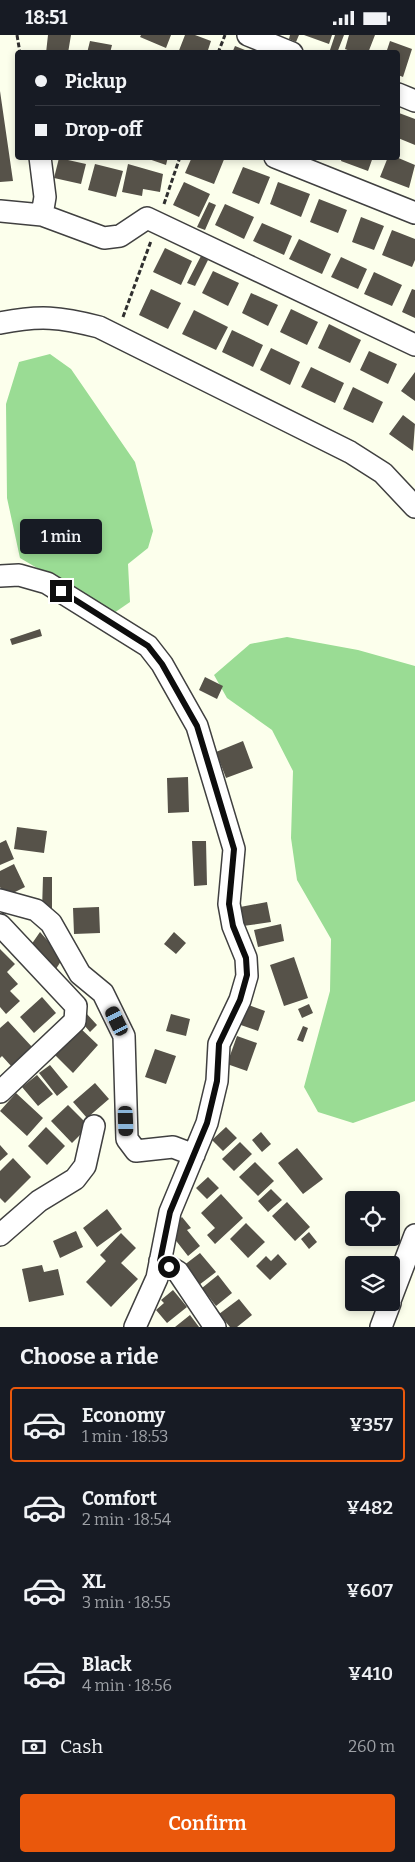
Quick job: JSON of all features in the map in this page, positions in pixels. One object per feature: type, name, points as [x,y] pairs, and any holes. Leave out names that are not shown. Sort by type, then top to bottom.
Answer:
[{"type":"street","points":[[248,35],[285,50]]},
{"type":"street","points":[[400,95],[415,101]]},
{"type":"street","points":[[40,160],[45,197],[42,215]]},
{"type":"street","points":[[282,160],[415,213]]},
{"type":"street","points":[[0,211],[42,215],[104,238],[120,236],[147,219],[415,345]]},
{"type":"street","points":[[0,323],[22,319],[60,317],[98,327],[350,452],[383,473],[415,507]]},
{"type":"street","points":[[0,576],[20,575],[47,583],[148,646],[162,664],[197,726],[234,849],[229,904],[233,926],[246,958],[247,975],[240,1000],[219,1044],[217,1081],[207,1123],[170,1212],[157,1278],[136,1327]]},
{"type":"street","points":[[0,900],[36,910],[51,923],[80,974],[103,993],[124,1036],[127,1139],[136,1151],[173,1147],[194,1155]]},
{"type":"street","points":[[0,927],[76,1006],[75,1021],[0,1092]]},
{"type":"street","points":[[0,1235],[39,1201],[75,1179],[85,1166],[94,1126]]},
{"type":"street","points":[[400,1274],[415,1235]]},
{"type":"street","points":[[160,1261],[178,1272],[215,1327]]},
{"type":"street","points":[[381,1327],[387,1311]]},
{"type":"path","points":[[18,35],[20,50]]},
{"type":"path","points":[[219,50],[225,35]]},
{"type":"green space","points":[[50,354],[71,369],[135,462],[153,531],[148,548],[128,564],[130,602],[114,613],[20,558],[7,498],[6,404],[19,362]]},
{"type":"green space","points":[[287,637],[358,650],[415,666],[415,1101],[353,1123],[318,1112],[304,1087],[330,991],[331,939],[297,880],[291,838],[293,771],[272,730],[227,698],[214,675],[250,644]]},
{"type":"building","points":[[48,35],[71,35],[68,50],[46,50]]},
{"type":"building","points":[[141,35],[171,35],[166,48],[140,37]]},
{"type":"building","points":[[185,35],[195,35],[211,41],[208,50],[179,50]]},
{"type":"building","points":[[290,35],[299,35],[296,42],[289,39]]},
{"type":"building","points":[[304,35],[332,35],[329,44]]},
{"type":"building","points":[[335,35],[344,35],[338,50],[330,50]]},
{"type":"building","points":[[349,35],[375,35],[369,50],[345,49]]},
{"type":"building","points":[[90,41],[112,45],[111,50],[88,50]]},
{"type":"building","points":[[390,41],[412,49],[403,77],[400,76],[400,50],[387,50]]},
{"type":"building","points":[[235,46],[245,50],[233,50]]},
{"type":"building","points":[[0,91],[13,181],[0,182]]},
{"type":"building","points":[[400,113],[415,119],[415,145],[400,139]]},
{"type":"building","points":[[400,159],[415,165],[409,188],[380,177],[387,160]]},
{"type":"building","points":[[58,160],[86,164],[81,184],[54,178]]},
{"type":"building","points":[[152,160],[167,160],[166,165]]},
{"type":"building","points":[[191,160],[224,160],[214,184],[185,173]]},
{"type":"building","points":[[341,160],[372,160],[368,171]]},
{"type":"building","points":[[95,164],[123,171],[116,197],[88,190]]},
{"type":"building","points":[[128,164],[163,174],[160,192],[143,189],[142,196],[122,192]]},
{"type":"building","points":[[243,167],[270,177],[259,204],[232,193]]},
{"type":"building","points":[[184,182],[210,194],[199,217],[173,205]]},
{"type":"building","points":[[278,182],[310,194],[301,217],[270,204]]},
{"type":"building","points":[[319,199],[347,210],[338,233],[310,222]]},
{"type":"building","points":[[209,202],[216,205],[205,230],[197,227]]},
{"type":"building","points":[[225,204],[254,217],[244,239],[215,225]]},
{"type":"building","points":[[361,217],[384,226],[374,250],[352,242]]},
{"type":"building","points":[[262,223],[292,236],[284,255],[253,241]]},
{"type":"building","points":[[392,230],[415,239],[415,260],[412,267],[382,255]]},
{"type":"building","points":[[299,239],[331,254],[322,274],[289,259]]},
{"type":"building","points":[[165,248],[192,261],[181,285],[153,272]]},
{"type":"building","points":[[201,256],[208,260],[195,286],[187,283]]},
{"type":"building","points":[[341,257],[367,269],[358,289],[331,277]]},
{"type":"building","points":[[213,271],[239,283],[228,306],[202,293]]},
{"type":"building","points":[[374,272],[402,285],[392,306],[364,294]]},
{"type":"building","points":[[151,289],[181,303],[168,329],[139,315]]},
{"type":"building","points":[[412,289],[415,290],[415,318],[402,312]]},
{"type":"building","points":[[251,293],[278,305],[268,326],[242,313]]},
{"type":"building","points":[[291,309],[318,322],[307,345],[280,332]]},
{"type":"building","points":[[194,310],[228,327],[216,350],[182,334]]},
{"type":"building","points":[[329,324],[361,340],[350,363],[318,348]]},
{"type":"building","points":[[232,330],[263,345],[253,367],[222,352]]},
{"type":"building","points":[[271,348],[300,362],[290,385],[260,370]]},
{"type":"building","points":[[369,351],[397,364],[388,384],[360,370]]},
{"type":"building","points":[[311,367],[344,383],[335,403],[301,387]]},
{"type":"building","points":[[415,372],[415,401],[401,391]]},
{"type":"building","points":[[353,387],[383,402],[373,423],[343,409]]},
{"type":"building","points":[[403,415],[415,424],[413,451],[389,434]]},
{"type":"building","points":[[40,629],[42,636],[12,645],[10,639]]},
{"type":"building","points":[[205,677],[223,686],[217,699],[199,690]]},
{"type":"building","points":[[243,741],[253,768],[226,778],[216,752]]},
{"type":"building","points":[[188,777],[189,812],[168,813],[167,778]]},
{"type":"building","points":[[17,827],[47,831],[44,853],[14,849]]},
{"type":"building","points":[[6,840],[14,859],[0,865],[0,843]]},
{"type":"building","points":[[192,841],[206,841],[207,885],[194,886]]},
{"type":"building","points":[[14,864],[25,887],[5,897],[0,887],[0,871]]},
{"type":"building","points":[[43,877],[52,877],[52,911],[42,910]]},
{"type":"building","points":[[267,902],[271,922],[243,926],[240,907]]},
{"type":"building","points":[[99,907],[100,933],[74,934],[73,908]]},
{"type":"building","points":[[281,924],[284,941],[258,947],[254,930]]},
{"type":"building","points":[[40,932],[63,958],[54,972],[31,945]]},
{"type":"building","points":[[174,932],[186,943],[176,954],[164,944]]},
{"type":"building","points":[[0,949],[15,964],[7,972],[18,984],[10,991],[20,1001],[6,1014],[0,1007]]},
{"type":"building","points":[[294,957],[308,998],[284,1006],[270,965]]},
{"type":"building","points":[[42,997],[56,1013],[34,1033],[20,1017]]},
{"type":"building","points":[[246,1004],[265,1011],[258,1031],[238,1024]]},
{"type":"building","points":[[309,1004],[313,1013],[302,1018],[298,1009]]},
{"type":"building","points":[[86,1013],[97,1025],[90,1032],[79,1019]]},
{"type":"building","points":[[171,1014],[190,1019],[186,1036],[166,1031]]},
{"type":"building","points":[[8,1021],[33,1048],[12,1067],[2,1056],[0,1058],[0,1028]]},
{"type":"building","points":[[78,1026],[98,1045],[73,1073],[53,1053]]},
{"type":"building","points":[[303,1026],[308,1028],[303,1042],[297,1040]]},
{"type":"building","points":[[237,1036],[257,1043],[247,1071],[227,1064]]},
{"type":"building","points":[[155,1049],[176,1056],[166,1084],[145,1077]]},
{"type":"building","points":[[50,1065],[68,1087],[57,1096],[39,1073]]},
{"type":"building","points":[[37,1075],[53,1094],[38,1106],[22,1087]]},
{"type":"building","points":[[95,1083],[109,1099],[87,1118],[73,1102]]},
{"type":"building","points":[[16,1093],[43,1118],[27,1136],[0,1111]]},
{"type":"building","points":[[68,1105],[89,1126],[72,1143],[51,1121]]},
{"type":"building","points":[[46,1127],[65,1146],[47,1165],[28,1146]]},
{"type":"building","points":[[226,1127],[237,1138],[223,1151],[212,1140]]},
{"type":"building","points":[[261,1132],[271,1144],[262,1152],[252,1140]]},
{"type":"building","points":[[240,1142],[252,1154],[234,1171],[222,1159]]},
{"type":"building","points":[[0,1145],[8,1154],[0,1161]]},
{"type":"building","points":[[297,1148],[323,1179],[303,1194],[278,1163]]},
{"type":"building","points":[[13,1158],[31,1177],[5,1203],[0,1198],[0,1171]]},
{"type":"building","points":[[255,1162],[274,1181],[258,1196],[239,1177]]},
{"type":"building","points":[[208,1177],[219,1188],[207,1199],[196,1188]]},
{"type":"building","points":[[271,1189],[282,1200],[268,1212],[258,1201]]},
{"type":"building","points":[[221,1194],[243,1218],[215,1244],[207,1235],[215,1228],[201,1213]]},
{"type":"building","points":[[287,1202],[310,1227],[295,1241],[272,1216]]},
{"type":"building","points":[[107,1209],[122,1229],[97,1247],[83,1228]]},
{"type":"building","points":[[182,1217],[191,1228],[187,1230],[200,1246],[188,1256],[170,1233],[173,1225]]},
{"type":"building","points":[[246,1223],[265,1242],[248,1258],[230,1239]]},
{"type":"building","points":[[76,1231],[83,1247],[60,1258],[53,1241]]},
{"type":"building","points":[[309,1232],[317,1242],[309,1249],[301,1239]]},
{"type":"building","points":[[121,1233],[136,1248],[121,1263],[138,1279],[111,1307],[86,1282],[106,1261],[100,1255]]},
{"type":"building","points":[[200,1253],[216,1272],[199,1285],[183,1266]]},
{"type":"building","points":[[278,1254],[287,1264],[270,1280],[256,1266],[266,1256],[271,1261]]},
{"type":"building","points":[[42,1265],[44,1272],[58,1269],[64,1295],[29,1302],[22,1269]]},
{"type":"building","points":[[218,1275],[232,1293],[216,1306],[202,1288]]},
{"type":"building","points":[[173,1290],[187,1307],[167,1323],[156,1310],[164,1303],[161,1300]]},
{"type":"building","points":[[239,1299],[252,1315],[237,1327],[230,1327],[219,1314]]},
{"type":"building","points":[[190,1315],[199,1327],[175,1327]]},
{"type":"route","points":[[61,591],[148,646],[162,664],[197,726],[234,849],[229,904],[233,926],[246,958],[247,975],[240,1000],[219,1044],[217,1081],[207,1123],[170,1212],[160,1261],[169,1267]]}]
